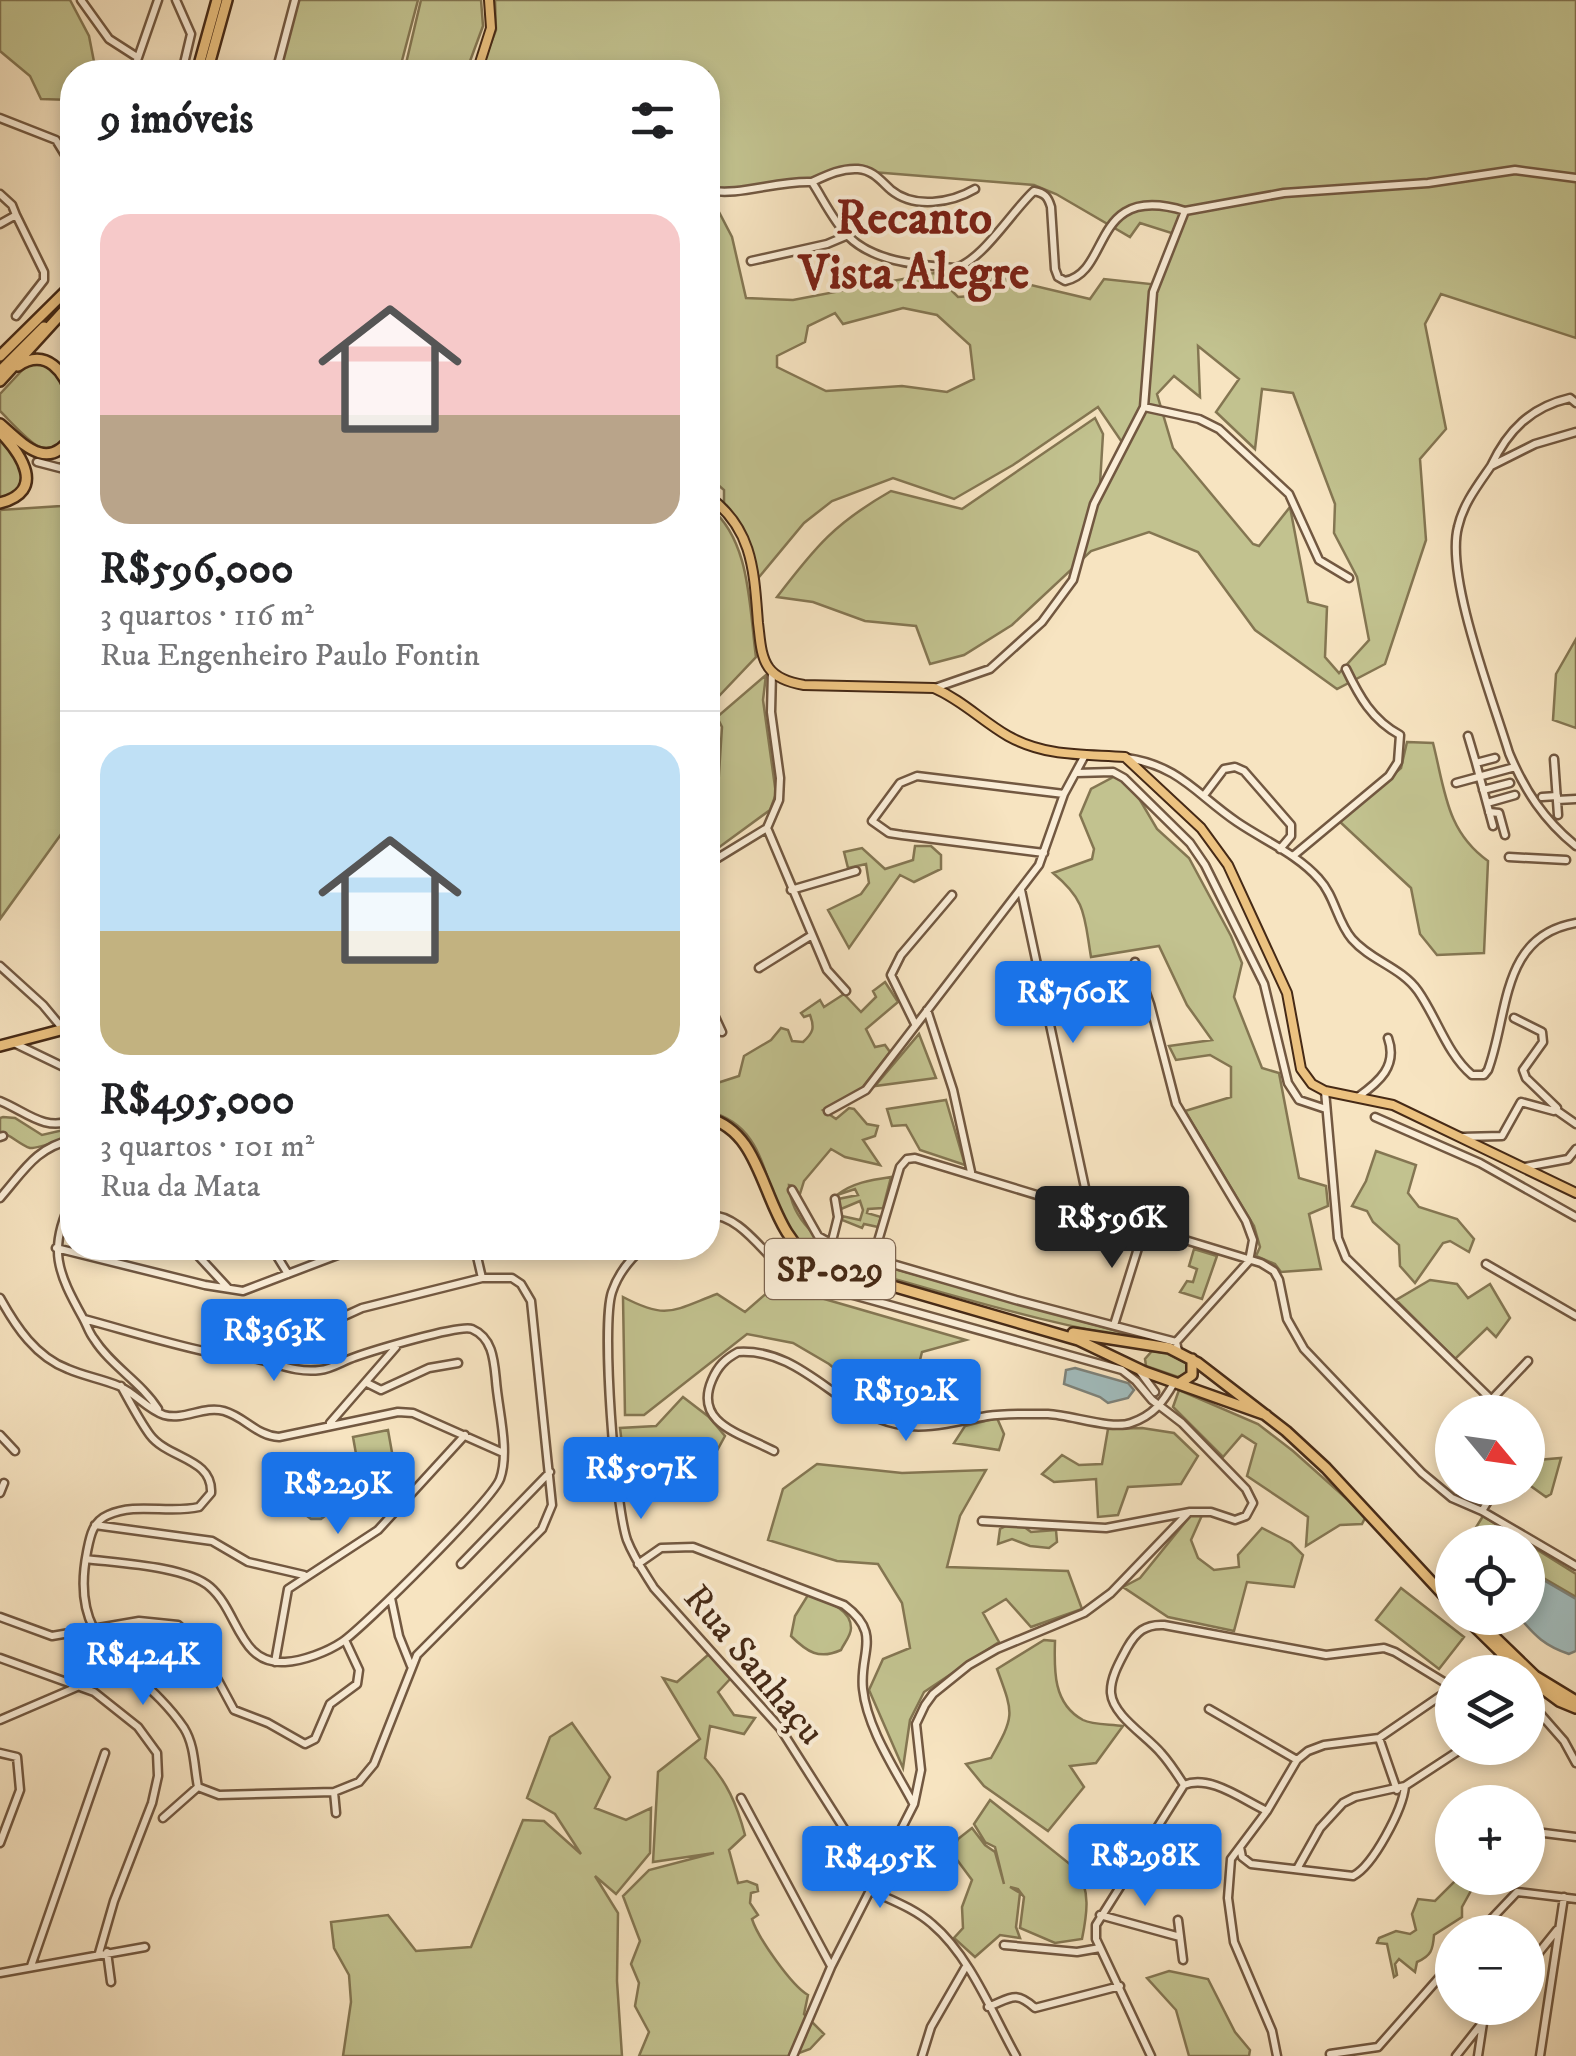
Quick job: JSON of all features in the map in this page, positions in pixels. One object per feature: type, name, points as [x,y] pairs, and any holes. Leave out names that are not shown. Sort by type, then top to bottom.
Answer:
[{"type":"highway","points":[[200,60],[217,0]]},
{"type":"highway","points":[[212,60],[227,0]]},
{"type":"highway","points":[[0,356],[60,297]]},
{"type":"highway","points":[[2,375],[60,314]]},
{"type":"highway","points":[[2,375],[26,361],[49,362],[60,368]]},
{"type":"highway","points":[[0,424],[38,454],[60,450]]},
{"type":"highway","points":[[0,432],[24,461],[27,476],[20,492],[0,503]]},
{"type":"highway","points":[[0,1046],[60,1030]]},
{"type":"highway","name":"SP-029","points":[[720,1121],[739,1136],[780,1225],[796,1248],[812,1261],[876,1284],[1088,1343],[1141,1361],[1159,1376],[1266,1415]]},
{"type":"highway","name":"SP-029","points":[[1026,1324],[1099,1339],[1177,1346],[1326,1468],[1435,1582]]},
{"type":"highway","points":[[1141,1361],[1156,1346]]},
{"type":"highway","points":[[1178,1382],[1192,1375],[1192,1359]]},
{"type":"highway","points":[[1480,1635],[1497,1655]]},
{"type":"highway","points":[[1492,1635],[1535,1676],[1576,1704]]},
{"type":"highway","points":[[1545,1690],[1559,1700],[1576,1704]]},
{"type":"main road","points":[[484,60],[492,28],[489,0]]},
{"type":"main road","points":[[720,507],[736,521],[746,544],[756,585],[763,657],[772,672],[804,685],[934,688],[953,696],[1020,742],[1048,752],[1125,757],[1201,828],[1228,865],[1286,993],[1303,1072],[1312,1084],[1325,1091],[1393,1105],[1576,1193]]},
{"type":"street","points":[[80,0],[102,32],[137,57]]},
{"type":"street","points":[[136,60],[158,0]]},
{"type":"street","points":[[176,0],[191,34],[185,60]]},
{"type":"street","points":[[279,60],[296,0]]},
{"type":"street","points":[[120,45],[144,35]]},
{"type":"street","points":[[0,118],[56,140],[60,146]]},
{"type":"street","points":[[720,191],[790,181],[812,182],[834,172],[858,168],[872,172],[908,200],[953,199],[975,189]]},
{"type":"street","points":[[812,182],[846,235],[885,258],[955,268],[964,266],[978,253],[1034,191],[1041,192],[1051,206],[1055,269],[1065,281],[1076,279],[1087,266],[1120,214],[1142,206],[1163,204],[1185,210],[1284,193],[1428,182],[1515,170],[1576,178]]},
{"type":"street","points":[[0,194],[12,205],[44,272],[44,280],[16,316]]},
{"type":"street","points":[[934,688],[990,668],[1042,622],[1064,595],[1078,569],[1094,504],[1144,407],[1153,292],[1185,210]]},
{"type":"street","points":[[0,224],[16,215]]},
{"type":"street","points":[[751,261],[827,244],[846,235]]},
{"type":"street","points":[[1576,403],[1570,398],[1547,404],[1514,426],[1470,497],[1457,529],[1457,580],[1515,767],[1546,819],[1576,846]]},
{"type":"street","points":[[1144,407],[1199,419],[1219,429],[1289,494],[1319,560],[1349,578]]},
{"type":"street","points":[[1491,466],[1535,444],[1576,432]]},
{"type":"street","points":[[37,462],[60,468]]},
{"type":"street","points":[[1293,856],[1390,776],[1398,762],[1400,735],[1368,708],[1346,669]]},
{"type":"street","points":[[720,857],[767,828],[781,792],[772,734],[772,672]]},
{"type":"street","points":[[1468,736],[1493,826]]},
{"type":"street","points":[[828,1111],[866,1090],[1020,888],[1044,853],[1064,794],[1084,757]]},
{"type":"street","points":[[1125,757],[1172,772],[1233,820],[1293,856],[1324,886],[1354,941],[1394,968],[1418,991],[1462,1065],[1478,1076],[1484,1075],[1491,1064],[1510,987],[1525,953],[1544,934],[1576,923]]},
{"type":"street","points":[[1476,763],[1495,758]]},
{"type":"street","points":[[1554,759],[1556,806]]},
{"type":"street","points":[[1204,794],[1224,770],[1235,767],[1244,772],[1290,825],[1291,836],[1280,849]]},
{"type":"street","points":[[1456,784],[1515,767]]},
{"type":"street","points":[[1076,773],[1113,772],[1124,778],[1190,843],[1206,865],[1264,984],[1288,1083],[1299,1100],[1326,1108]]},
{"type":"street","points":[[1044,853],[902,836],[881,829],[872,821],[900,783],[917,776],[1064,794]]},
{"type":"street","points":[[1483,790],[1510,783]]},
{"type":"street","points":[[1488,808],[1515,795]]},
{"type":"street","points":[[1542,797],[1556,806]]},
{"type":"street","points":[[1556,806],[1576,799]]},
{"type":"street","points":[[1488,808],[1500,813],[1505,835]]},
{"type":"street","points":[[767,828],[827,970],[846,991]]},
{"type":"street","points":[[1509,857],[1566,860]]},
{"type":"street","points":[[791,890],[856,870]]},
{"type":"street","points":[[1020,888],[1090,1211]]},
{"type":"street","points":[[915,1024],[890,975],[952,895]]},
{"type":"street","points":[[758,968],[812,935]]},
{"type":"street","points":[[792,1190],[816,1233],[831,1245],[1177,1346],[1249,1260],[1253,1240],[1251,1229],[1176,1104],[1135,962]]},
{"type":"street","points":[[0,966],[60,1021]]},
{"type":"street","points":[[927,1009],[972,1173]]},
{"type":"street","points":[[1514,1018],[1542,1032],[1542,1042],[1523,1070],[1526,1078],[1556,1105],[1556,1110]]},
{"type":"street","points":[[720,1028],[722,1032]]},
{"type":"street","points":[[1357,1098],[1388,1068],[1392,1054],[1388,1038]]},
{"type":"street","points":[[16,1044],[60,1065]]},
{"type":"street","points":[[1325,1091],[1338,1238],[1346,1258],[1488,1395]]},
{"type":"street","points":[[0,1102],[44,1123],[60,1124]]},
{"type":"street","points":[[1460,1137],[1502,1136],[1522,1102],[1556,1110],[1576,1124]]},
{"type":"street","points":[[1374,1117],[1480,1163],[1576,1217]]},
{"type":"street","points":[[0,1198],[40,1152],[60,1143]]},
{"type":"street","points":[[1526,1167],[1568,1160],[1576,1149]]},
{"type":"street","points":[[873,1258],[904,1162],[922,1158],[1249,1260],[1274,1271],[1287,1319],[1304,1350],[1432,1482],[1452,1498],[1482,1511],[1576,1566]]},
{"type":"street","points":[[831,1245],[838,1216],[834,1200]]},
{"type":"street","points":[[720,1216],[737,1225],[783,1272],[796,1279],[1122,1370],[1182,1422],[1246,1489],[1253,1503],[1241,1519],[1190,1512],[1106,1528],[982,1521]]},
{"type":"street","points":[[60,1227],[56,1248],[64,1281],[94,1339],[161,1414]]},
{"type":"street","points":[[1114,1325],[1144,1229]]},
{"type":"street","points":[[56,1248],[60,1249]]},
{"type":"street","points":[[107,1260],[228,1289],[255,1288],[318,1260]]},
{"type":"street","points":[[202,1260],[228,1289]]},
{"type":"street","points":[[279,1260],[288,1274]]},
{"type":"street","points":[[478,1260],[482,1278]]},
{"type":"street","name":"Rua Sanhaçu","points":[[633,1260],[619,1276],[608,1310],[620,1500],[627,1539],[638,1564],[666,1601],[780,1728],[876,1879]]},
{"type":"street","points":[[1486,1264],[1576,1316]]},
{"type":"street","points":[[198,1788],[219,1795],[334,1792],[360,1782],[374,1764],[411,1666],[424,1646],[542,1529],[552,1506],[531,1300],[512,1278],[482,1278],[362,1308],[253,1358]]},
{"type":"street","points":[[0,1298],[13,1320],[46,1356],[64,1368],[121,1386],[161,1414],[178,1416],[218,1409],[269,1436],[398,1412],[414,1413],[502,1453]]},
{"type":"street","points":[[84,1319],[209,1352],[253,1358],[306,1372],[326,1370],[351,1358],[463,1327],[482,1335],[493,1356],[502,1453],[499,1480],[488,1497],[391,1596],[345,1640],[298,1660],[274,1662],[254,1654],[220,1598],[196,1578],[86,1559]]},
{"type":"street","points":[[329,1424],[396,1347]]},
{"type":"street","points":[[774,1451],[719,1422],[706,1408],[705,1398],[717,1368],[738,1352],[756,1351],[791,1362],[866,1412],[895,1424],[936,1426],[1007,1414],[1051,1414],[1126,1425],[1178,1382]]},
{"type":"street","points":[[1141,1361],[1159,1399]]},
{"type":"street","points":[[1496,1395],[1528,1361]]},
{"type":"street","points":[[367,1383],[381,1390],[429,1368],[458,1363]]},
{"type":"street","points":[[121,1386],[151,1437],[200,1467],[212,1483],[212,1493],[199,1506],[119,1511],[104,1516],[95,1525],[86,1559],[85,1608],[92,1631],[164,1703],[186,1732],[198,1788]]},
{"type":"street","points":[[0,1435],[16,1451]]},
{"type":"street","points":[[274,1662],[288,1589],[378,1530],[465,1435]]},
{"type":"street","points":[[460,1564],[550,1471]]},
{"type":"street","points":[[0,1493],[4,1483]]},
{"type":"street","points":[[1482,1511],[1486,1505]]},
{"type":"street","points":[[793,2056],[831,1967],[914,1804],[921,1770],[916,1724],[919,1713],[933,1694],[997,1648],[1084,1613],[1145,1560],[1190,1512]]},
{"type":"street","points":[[95,1525],[212,1541],[248,1562],[305,1575]]},
{"type":"street","points":[[638,1564],[661,1548],[694,1547],[844,1605],[854,1613],[865,1627],[868,1640],[863,1676],[866,1705],[914,1804]]},
{"type":"street","points":[[391,1596],[399,1636],[411,1666]]},
{"type":"street","points":[[0,1617],[52,1636],[139,1621],[178,1625],[199,1644],[234,1710],[305,1744],[315,1738],[330,1704],[358,1684],[359,1670],[345,1640]]},
{"type":"street","points":[[1184,1785],[1158,1748],[1120,1712],[1112,1698],[1120,1661],[1134,1636],[1144,1628],[1180,1628],[1326,1654],[1384,1648],[1435,1677]]},
{"type":"street","points":[[0,1658],[94,1692],[122,1712],[157,1753],[158,1776],[144,1825],[114,1901],[103,1953],[110,1982]]},
{"type":"street","points":[[0,1720],[78,1686]]},
{"type":"street","points":[[1277,2056],[1272,2031],[1240,1960],[1230,1924],[1230,1866],[1298,1760],[1315,1747],[1379,1738],[1435,1700]]},
{"type":"street","points":[[1209,1709],[1298,1760]]},
{"type":"street","points":[[1545,1721],[1576,1762]]},
{"type":"street","points":[[1240,1847],[1242,1857],[1251,1864],[1347,1876],[1363,1870],[1402,1805],[1401,1788],[1379,1738]]},
{"type":"street","points":[[0,1753],[12,1754],[20,1762],[20,1790],[0,1843]]},
{"type":"street","points":[[31,1966],[105,1753]]},
{"type":"street","points":[[1297,1869],[1320,1828],[1343,1803],[1354,1797],[1401,1788],[1436,1765]]},
{"type":"street","points":[[1150,2056],[1100,1948],[1095,1932],[1100,1915],[1184,1785],[1200,1780],[1267,1811]]},
{"type":"street","points":[[163,1818],[198,1788]]},
{"type":"street","points":[[334,1792],[336,1812]]},
{"type":"street","points":[[741,1798],[831,1967]]},
{"type":"street","points":[[0,1810],[13,1809]]},
{"type":"street","points":[[1545,1833],[1576,1838]]},
{"type":"street","points":[[870,1890],[918,1913],[935,1926],[965,1967],[1016,2056]]},
{"type":"street","points":[[1495,1915],[1517,1892],[1576,1899]]},
{"type":"street","points":[[1540,2056],[1564,1897]]},
{"type":"street","points":[[1100,1915],[1180,1937]]},
{"type":"street","points":[[1178,1920],[1183,1960]]},
{"type":"street","points":[[1545,1945],[1558,1929]]},
{"type":"street","points":[[1004,1945],[1077,1952],[1100,1948]]},
{"type":"street","points":[[0,1973],[144,1947]]},
{"type":"street","points":[[922,2056],[931,2027],[965,1967]]},
{"type":"street","points":[[1330,2054],[1378,2047],[1435,1982]]},
{"type":"street","points":[[988,2007],[1016,1996],[1026,1998],[1035,2008],[1120,1986]]},
{"type":"street","points":[[1456,2056],[1482,2025]]},
{"type":"street","points":[[1478,2056],[1483,2025]]},
{"type":"green space","points":[[0,0],[70,0],[89,36],[94,60],[60,60],[60,100],[41,99],[30,76],[0,51]]},
{"type":"green space","points":[[298,0],[418,0],[402,60],[282,60]]},
{"type":"green space","points":[[421,0],[481,0],[483,26],[470,60],[407,60]]},
{"type":"green space","points":[[495,0],[1576,0],[1576,338],[1441,294],[1425,324],[1446,429],[1420,459],[1426,540],[1385,664],[1337,689],[1255,630],[1198,552],[1149,532],[1091,551],[1012,625],[964,655],[930,664],[916,626],[865,621],[813,602],[777,597],[828,537],[891,491],[962,509],[1095,418],[1103,434],[1099,501],[1126,448],[1098,407],[1013,465],[954,499],[893,478],[832,501],[804,523],[755,582],[746,543],[724,508],[724,490],[720,486],[720,214],[732,237],[746,298],[793,300],[934,273],[958,297],[985,295],[993,276],[1090,299],[1104,279],[1159,285],[1178,235],[1140,223],[1130,237],[1034,185],[856,170],[773,188],[720,190],[720,60],[485,60],[496,30]],"holes":[[[903,308],[937,315],[970,345],[974,379],[947,392],[902,386],[826,391],[777,367],[777,356],[805,342],[808,326],[835,313],[843,324]],[[1198,346],[1239,379],[1216,412],[1255,449],[1262,389],[1293,393],[1335,504],[1334,533],[1357,577],[1369,640],[1339,673],[1325,657],[1327,607],[1308,602],[1290,507],[1259,546],[1253,544],[1173,448],[1157,394],[1174,376],[1200,397]]]},
{"type":"green space","points":[[45,364],[60,375],[60,443],[56,446],[39,447],[0,411],[0,394],[26,366]]},
{"type":"green space","points":[[0,438],[23,462],[25,475],[17,491],[0,498]]},
{"type":"green space","points":[[60,506],[60,836],[0,919],[0,510]]},
{"type":"green space","points":[[720,518],[733,536],[746,575],[756,657],[720,695]]},
{"type":"green space","points":[[1576,639],[1576,728],[1553,720],[1556,674]]},
{"type":"green space","points":[[766,675],[763,700],[776,794],[770,810],[720,847],[722,727],[720,714]]},
{"type":"green space","points":[[1407,742],[1433,743],[1455,823],[1463,837],[1488,861],[1484,953],[1437,955],[1420,934],[1411,888],[1339,821],[1401,768]]},
{"type":"green space","points":[[1119,774],[1157,829],[1189,858],[1231,936],[1242,963],[1234,997],[1262,1068],[1279,1073],[1299,1178],[1326,1186],[1328,1206],[1309,1214],[1321,1269],[1281,1272],[1275,1264],[1256,1256],[1260,1247],[1254,1226],[1185,1111],[1231,1097],[1231,1067],[1210,1055],[1176,1060],[1169,1046],[1212,1040],[1187,1005],[1159,946],[1091,957],[1078,901],[1053,873],[1092,859],[1094,849],[1080,815],[1091,789]]},
{"type":"green space","points":[[915,846],[931,846],[941,855],[941,869],[914,882],[900,875],[849,948],[828,910],[861,894],[869,883],[866,864],[848,868],[844,852],[862,848],[885,869],[913,860]]},
{"type":"green space","points":[[885,982],[898,1002],[866,1029],[875,1047],[885,1045],[890,1052],[862,1088],[823,1110],[836,1119],[849,1108],[854,1109],[867,1124],[878,1126],[875,1136],[863,1140],[880,1165],[845,1157],[831,1149],[804,1181],[799,1197],[794,1186],[789,1185],[795,1209],[810,1230],[829,1246],[852,1257],[1153,1341],[1034,1317],[839,1264],[807,1249],[789,1229],[757,1151],[746,1134],[720,1116],[720,1082],[739,1076],[744,1056],[771,1040],[781,1028],[788,1030],[792,1041],[803,1042],[811,1033],[812,1023],[810,1015],[804,1017],[801,1013],[820,1000],[824,1007],[844,994],[861,1012],[876,997],[873,991]]},
{"type":"green space","points":[[919,1034],[936,1078],[875,1086]]},
{"type":"green space","points":[[946,1100],[965,1165],[920,1150],[906,1125],[892,1126],[887,1109]]},
{"type":"green space","points":[[0,1118],[15,1118],[42,1135],[60,1131],[60,1140],[30,1148],[0,1132]]},
{"type":"green space","points":[[1376,1151],[1416,1165],[1408,1193],[1419,1207],[1457,1219],[1474,1239],[1469,1252],[1450,1241],[1443,1243],[1415,1283],[1400,1266],[1399,1245],[1373,1222],[1367,1211],[1352,1206]]},
{"type":"green space","points":[[891,1177],[883,1208],[868,1209],[867,1213],[881,1217],[878,1227],[864,1224],[862,1228],[842,1220],[842,1216],[860,1220],[863,1210],[860,1201],[841,1209],[838,1199],[858,1195],[855,1189],[837,1195],[855,1185]]},
{"type":"green space","points":[[1194,1249],[1217,1256],[1202,1299],[1180,1292],[1187,1281],[1193,1282],[1197,1269],[1189,1266]]},
{"type":"green space","points":[[1430,1280],[1457,1284],[1468,1298],[1490,1284],[1510,1318],[1496,1337],[1487,1328],[1455,1359],[1396,1300]]},
{"type":"green space","points":[[776,1285],[966,1340],[922,1352],[915,1380],[939,1413],[935,1418],[889,1413],[829,1364],[793,1343],[747,1334],[644,1415],[625,1415],[623,1297],[660,1311],[717,1294],[745,1312]]},
{"type":"green space","points":[[1152,1351],[1167,1353],[1186,1363],[1189,1373],[1178,1377],[1146,1366],[1145,1359]]},
{"type":"green space","points":[[1179,1390],[1258,1424],[1366,1516],[1362,1524],[1340,1525],[1306,1546],[1308,1517],[1247,1476],[1256,1444],[1242,1435],[1223,1457],[1173,1407]]},
{"type":"green space","points":[[683,1397],[709,1417],[725,1436],[701,1480],[677,1494],[628,1494],[620,1428],[656,1426]]},
{"type":"green space","points":[[997,1418],[1004,1434],[999,1450],[954,1443],[965,1426]]},
{"type":"green space","points":[[1142,1428],[1174,1433],[1198,1456],[1181,1484],[1128,1487],[1118,1515],[1098,1517],[1096,1479],[1054,1482],[1042,1474],[1062,1455],[1079,1465],[1102,1464],[1108,1429]]},
{"type":"green space","points":[[388,1430],[393,1458],[358,1465],[353,1437]]},
{"type":"green space","points":[[1561,1458],[1551,1494],[1546,1497],[1545,1459]]},
{"type":"green space","points":[[817,1464],[902,1473],[986,1470],[960,1516],[947,1567],[1068,1571],[1082,1609],[1031,1627],[1006,1599],[983,1613],[999,1642],[924,1692],[910,1720],[903,1768],[869,1690],[883,1659],[910,1648],[902,1603],[878,1564],[837,1561],[768,1540],[783,1489]]},
{"type":"green space","points":[[1203,1513],[1191,1540],[1198,1558],[1214,1570],[1239,1567],[1238,1555],[1262,1528],[1291,1543],[1303,1555],[1294,1587],[1247,1582],[1234,1631],[1168,1617],[1123,1587],[1140,1578],[1191,1515]]},
{"type":"green space","points":[[1483,1516],[1498,1525],[1477,1525]]},
{"type":"green space","points":[[1023,1526],[1031,1532],[1056,1530],[1057,1542],[1049,1548],[1012,1539],[998,1544],[1000,1529]]},
{"type":"green space","points":[[1545,1555],[1576,1574],[1576,1597],[1545,1579]]},
{"type":"green space","points":[[1401,1588],[1435,1614],[1435,1635],[1464,1637],[1450,1655],[1435,1655],[1435,1666],[1376,1620]]},
{"type":"green space","points":[[808,1595],[835,1606],[850,1621],[851,1631],[841,1650],[814,1653],[791,1636],[795,1616]]},
{"type":"green space","points":[[1044,1640],[1055,1641],[1057,1685],[1073,1713],[1087,1722],[1123,1726],[1096,1763],[1070,1766],[1084,1787],[1048,1831],[984,1786],[966,1764],[991,1758],[1008,1723],[1007,1696],[997,1669]]},
{"type":"green space","points":[[709,1654],[731,1678],[718,1692],[734,1715],[755,1718],[744,1734],[710,1726],[705,1758],[730,1794],[745,1835],[729,1850],[738,1883],[757,1885],[758,1891],[751,1893],[750,1903],[758,1915],[752,1919],[755,1927],[785,1972],[808,1995],[804,2014],[824,2034],[810,2049],[791,2056],[639,2056],[649,2032],[635,2006],[639,1983],[631,1964],[640,1941],[623,1896],[649,1870],[714,1853],[653,1862],[658,1772],[700,1739],[663,1678],[677,1682]]},
{"type":"green space","points":[[572,1723],[610,1777],[595,1808],[626,1820],[651,1808],[650,1853],[616,1894],[595,1876],[618,1913],[622,2056],[343,2056],[351,2002],[349,1975],[334,1948],[331,1922],[388,1915],[416,1951],[471,1947],[523,1820],[544,1821],[581,1854],[555,1814],[527,1798],[550,1737]]},
{"type":"green space","points":[[990,1800],[1076,1869],[1086,1894],[1082,1939],[1055,1943],[1020,1928],[1024,1897],[1018,1889],[1010,1887],[1020,1893],[1016,1927],[1020,1938],[1000,1935],[975,1957],[954,1938],[963,1928],[962,1907],[972,1880],[952,1853],[958,1839],[972,1828],[985,1845],[995,1852],[1004,1884],[995,1847],[985,1842],[974,1824]]},
{"type":"green space","points":[[1441,1895],[1469,1895],[1462,1915],[1435,1915],[1433,1945],[1417,1962],[1415,1972],[1399,1959],[1394,1977],[1387,1944],[1377,1943],[1379,1938],[1396,1931],[1410,1934],[1416,1930],[1412,1914],[1418,1899],[1435,1901]]},
{"type":"green space","points":[[1169,1971],[1208,1979],[1235,2032],[1250,2050],[1249,2056],[1189,2056],[1176,2010],[1147,1978]]},
{"type":"water","points":[[1075,1368],[1128,1383],[1134,1390],[1128,1398],[1108,1403],[1064,1384],[1066,1370]]},
{"type":"water","points":[[342,1479],[354,1486],[355,1493],[321,1519],[311,1519],[303,1513],[295,1497],[329,1488]]},
{"type":"water","points":[[1545,1581],[1576,1599],[1576,1651],[1569,1654],[1536,1635],[1545,1635]]},
{"type":"district","name":"Recanto Vista Alegre","points":[[914,244]]}]
